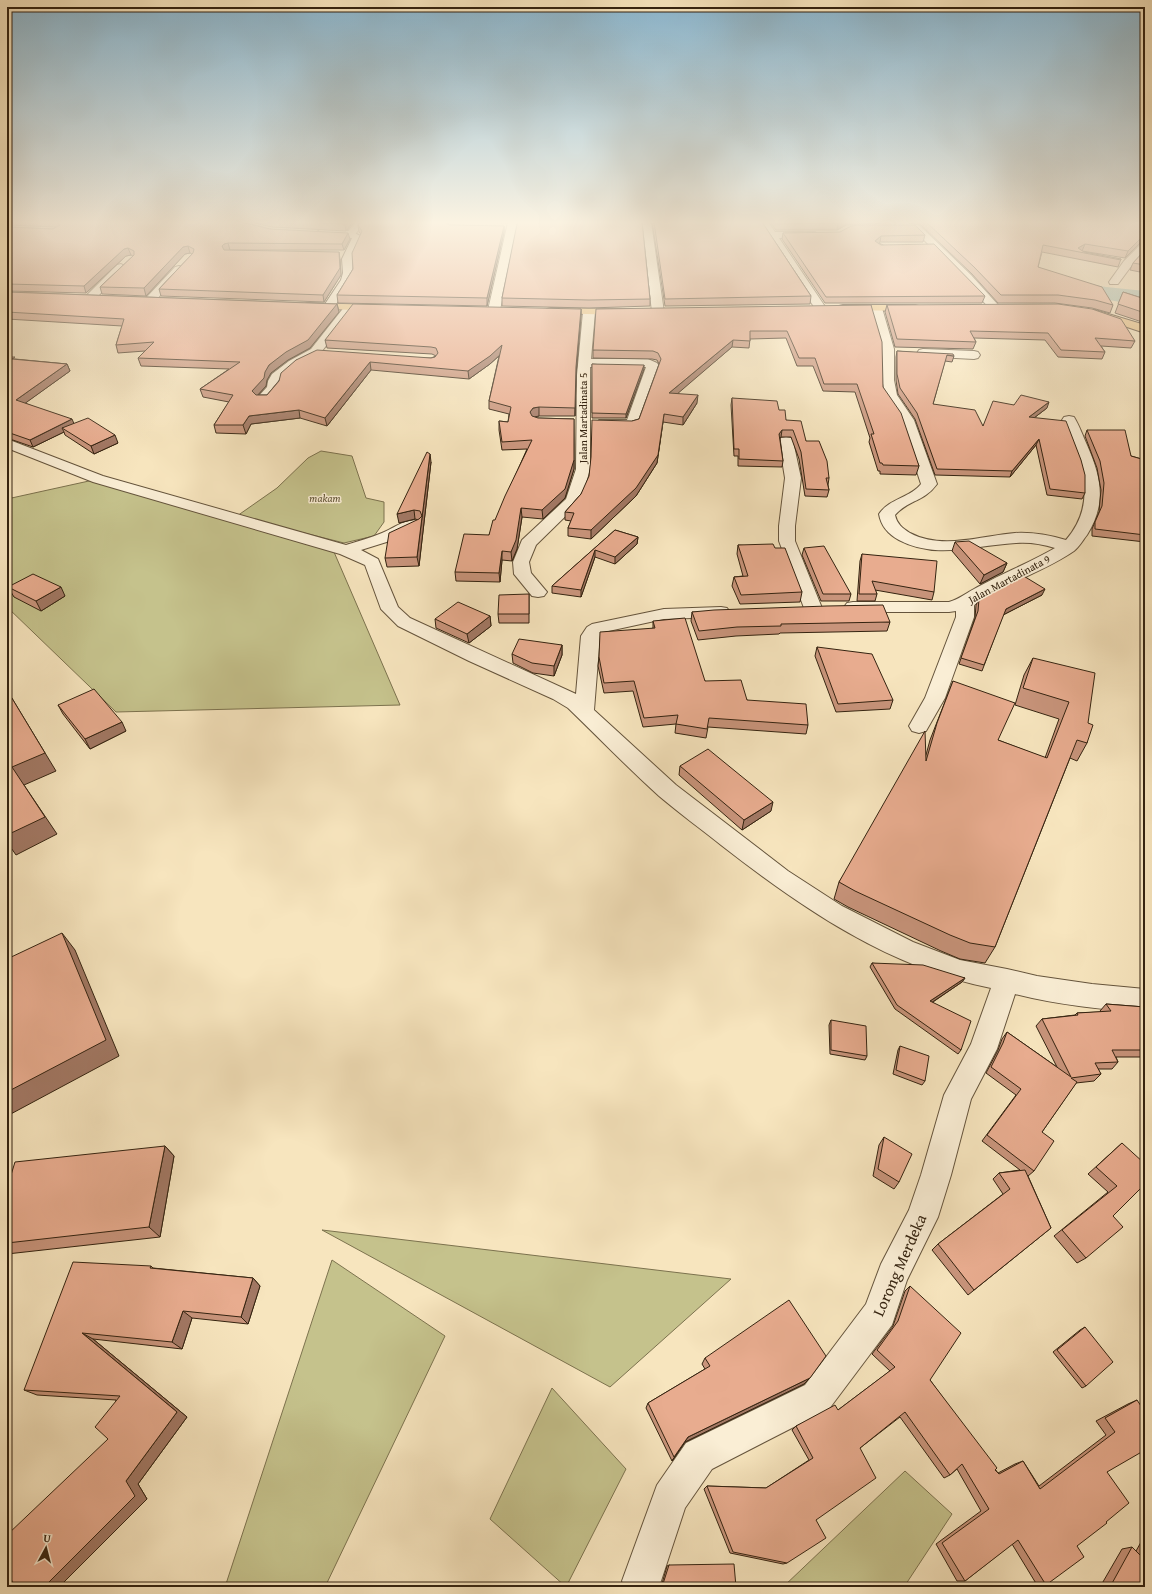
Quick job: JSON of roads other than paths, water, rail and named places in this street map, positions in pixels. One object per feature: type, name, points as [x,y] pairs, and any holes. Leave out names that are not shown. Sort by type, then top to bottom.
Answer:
[{"type":"highway","points":[[76,297],[106,298]]},
{"type":"highway","points":[[135,299],[166,300]]},
{"type":"highway","points":[[298,306],[387,308]]},
{"type":"highway","points":[[805,308],[929,308]]},
{"type":"highway","points":[[980,308],[1008,308]]},
{"type":"highway","points":[[541,311],[662,312]]},
{"type":"highway","points":[[1145,329],[1084,314],[1145,338]]},
{"type":"street","points":[[150,300],[153,296]]},
{"type":"street","points":[[329,307],[335,296]]},
{"type":"street","points":[[494,310],[497,296]]},
{"type":"street","points":[[659,296],[662,312]]},
{"type":"street","points":[[813,296],[820,308]]},
{"type":"street","points":[[985,296],[995,308]]},
{"type":"street","points":[[264,399],[273,388],[274,381],[292,364],[311,356],[315,352],[349,308]]},
{"type":"street","name":"Jalan Martadinata 9","points":[[876,308],[901,351],[888,380],[890,395],[907,420],[929,484],[925,491],[892,507],[887,514],[888,522],[893,529],[915,542],[928,545],[966,545],[997,540],[1032,538],[1069,547]]},
{"type":"street","name":"Jalan Martadinata 5","points":[[538,592],[523,574],[521,562],[528,543],[573,501],[583,469],[584,363],[589,312]]},
{"type":"street","points":[[901,351],[974,355]]},
{"type":"street","points":[[315,352],[330,353]]},
{"type":"street","points":[[569,422],[632,424],[653,366],[648,363],[584,363]]},
{"type":"street","points":[[1069,420],[1085,461],[1093,498],[1090,512],[1082,528],[1069,547]]},
{"type":"street","name":"Jalan Martadinata 9","points":[[786,441],[793,476],[789,518],[786,531],[787,541],[819,608],[949,606],[965,603],[979,593],[1034,567],[1069,547]]},
{"type":"street","points":[[7,443],[60,466],[98,479],[346,550],[365,558],[372,563],[390,609],[404,622],[476,657],[560,694],[575,703],[679,800],[780,878],[833,914],[904,950],[953,969],[1037,988],[1084,995],[1145,1001]]},
{"type":"street","points":[[346,550],[387,537],[414,524]]},
{"type":"street","points":[[919,726],[935,698],[965,617],[965,603]]},
{"type":"street","points":[[584,712],[590,636],[593,631],[598,628],[664,614],[735,611]]},
{"type":"street","name":"Lorong Merdeka","points":[[642,1581],[670,1498],[699,1456],[817,1398],[880,1313],[892,1275],[922,1217],[936,1175],[958,1095],[983,1049],[1007,980]]},
{"type":"waterway","points":[[1131,296],[1145,298]]},
{"type":"park label","name":"makam","points":[[325,498]]}]
